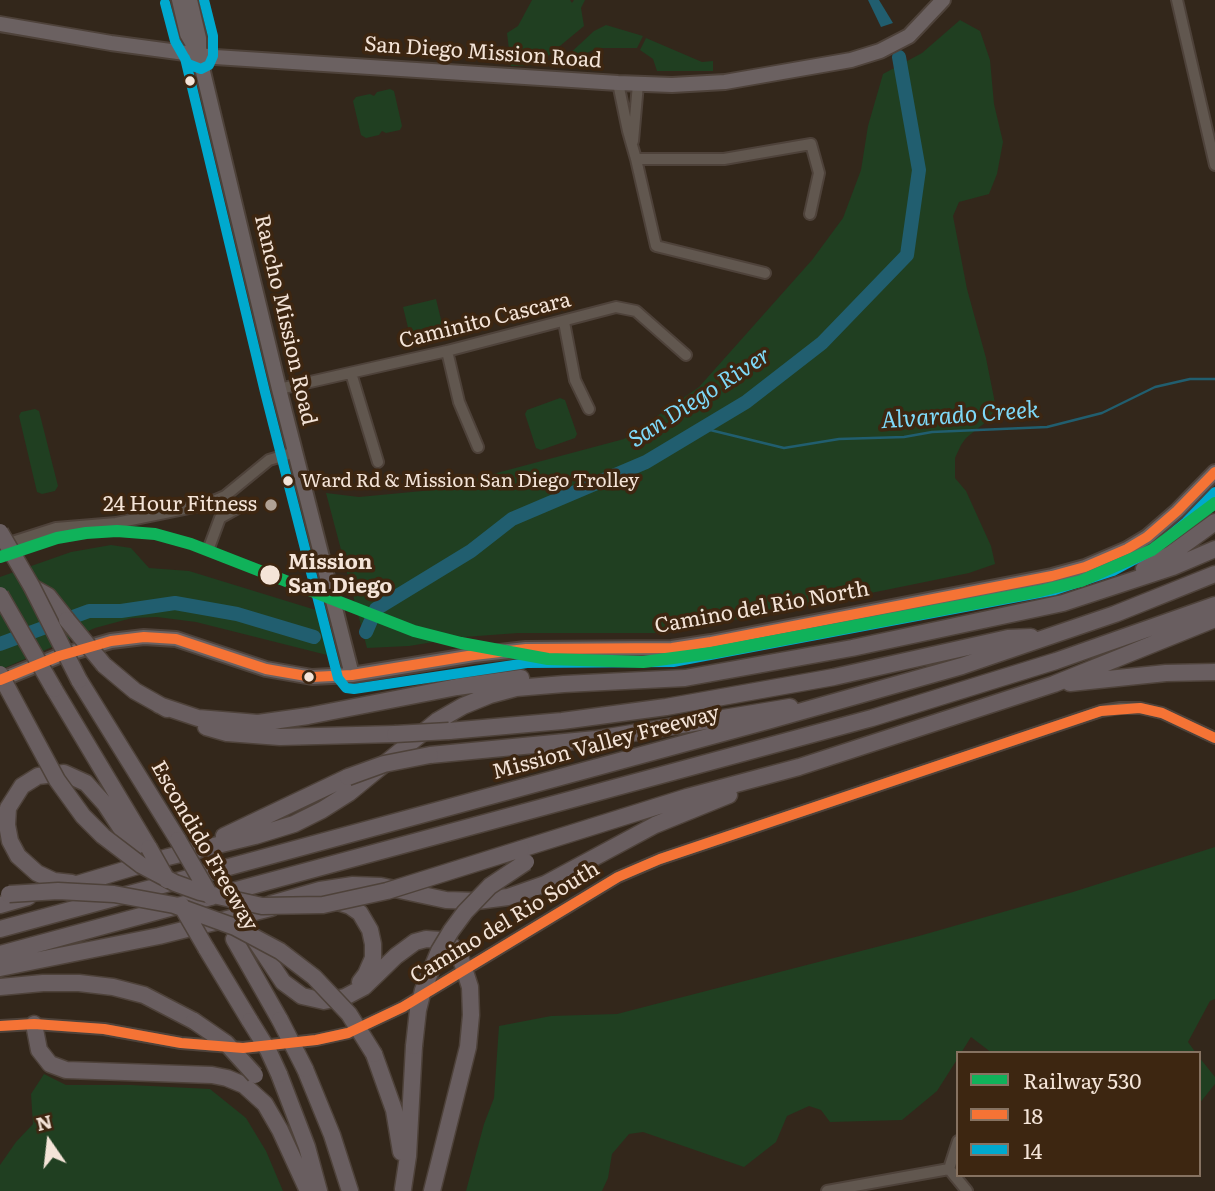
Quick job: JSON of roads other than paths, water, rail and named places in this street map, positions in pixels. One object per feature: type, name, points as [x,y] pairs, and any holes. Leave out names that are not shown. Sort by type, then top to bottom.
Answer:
[{"type":"highway","points":[[1108,589],[1171,554],[1215,522]]},
{"type":"highway","name":"Escondido Freeway","points":[[0,532],[32,587],[79,680],[178,840],[292,1042],[332,1135],[350,1191]]},
{"type":"highway","points":[[0,905],[168,857],[256,836],[304,819],[349,793],[437,721],[490,695],[528,687],[685,678],[866,646],[1063,603],[1173,567],[1215,549]]},
{"type":"highway","name":"Mission Valley Freeway","points":[[0,929],[962,666],[1054,636],[1215,574]]},
{"type":"highway","points":[[32,587],[48,596],[104,665],[135,691],[187,721],[227,733],[280,737],[449,732],[562,721],[666,707],[834,677],[1008,638],[1054,636]]},
{"type":"highway","points":[[0,595],[143,851],[193,926],[268,1050],[307,1147],[311,1189]]},
{"type":"highway","points":[[0,601],[13,618]]},
{"type":"highway","points":[[0,954],[872,719],[1056,662],[1215,604]]},
{"type":"highway","points":[[0,677],[57,780],[83,816],[103,836],[156,873],[187,887],[254,905],[286,907],[323,905],[387,891],[523,855],[687,797],[799,767],[1054,684],[1215,620]]},
{"type":"highway","points":[[159,705],[198,718],[258,723],[516,678],[689,672],[700,674]]},
{"type":"highway","points":[[1054,684],[1166,673],[1215,672]]},
{"type":"highway","points":[[168,857],[238,830],[348,777],[384,764],[430,755],[568,743],[779,708],[823,705]]},
{"type":"highway","points":[[252,912],[303,894],[353,886],[381,886],[446,900],[477,901],[508,897],[545,884],[665,821],[799,767]]},
{"type":"highway","points":[[78,884],[54,881],[37,873],[18,856],[10,841],[8,808],[17,793],[30,780],[44,774],[57,773],[70,775],[86,783],[143,851]]},
{"type":"highway","points":[[403,1190],[408,1156],[414,1046],[418,1010],[424,990],[439,951],[451,931],[466,912],[523,855]]},
{"type":"highway","points":[[199,877],[251,934],[283,982],[294,991],[317,1000],[343,997],[364,987],[404,949],[421,940],[436,939],[450,944],[459,953],[470,987],[468,1047],[432,1191]]},
{"type":"highway","points":[[0,895],[58,891],[97,892],[162,902],[234,927],[280,951],[305,969],[343,997],[373,1054],[395,1117],[403,1190]]},
{"type":"highway","points":[[0,968],[159,936],[252,912],[335,900],[360,914],[370,930],[374,951],[366,974],[343,997]]},
{"type":"highway","points":[[0,987],[79,982],[113,987],[144,995],[194,1021],[226,1043],[256,1075],[288,1127],[311,1189]]},
{"type":"highway","points":[[34,1024],[39,1050],[50,1064],[66,1070],[212,1075],[244,1085],[255,1093],[270,1112],[311,1189]]},
{"type":"main road","name":"Rancho Mission Road","points":[[179,0],[187,34],[199,55]]},
{"type":"main road","name":"Rancho Mission Road","points":[[190,0],[199,38],[199,55],[295,452]]},
{"type":"main road","name":"San Diego Mission Road","points":[[0,24],[199,55],[672,85],[724,82],[851,60],[882,51],[909,36],[943,0]]},
{"type":"main road","points":[[295,452],[352,675]]},
{"type":"main road","name":"Camino del Rio North","points":[[0,677],[111,641],[144,637],[176,639],[266,669],[312,677],[352,675],[526,649],[672,648],[1052,576],[1108,558],[1147,537],[1215,472]]},
{"type":"street","points":[[1177,0],[1215,165]]},
{"type":"street","points":[[618,83],[656,246],[765,273]]},
{"type":"street","points":[[633,147],[638,84]]},
{"type":"street","points":[[636,159],[724,159],[811,144],[818,173],[810,214]]},
{"type":"street","name":"Caminito Cascara","points":[[279,389],[447,351],[615,307],[636,311],[686,355]]},
{"type":"street","points":[[564,322],[575,380],[589,409]]},
{"type":"street","points":[[447,351],[459,402],[478,447]]},
{"type":"street","points":[[351,373],[378,462]]},
{"type":"street","name":"Rancho Mission Road","points":[[0,546],[56,528],[116,523],[204,505],[225,496],[269,460],[295,452]]},
{"type":"street","points":[[210,545],[220,518],[238,508]]},
{"type":"street","name":"Camino del Rio South","points":[[0,1026],[34,1024],[104,1029],[197,1045],[243,1048],[348,1033],[373,1022],[636,868],[1101,711],[1120,708],[1162,713],[1215,738]]},
{"type":"street","points":[[948,1169],[956,1147]]},
{"type":"street","points":[[832,1190],[948,1169]]},
{"type":"street","points":[[948,1169],[967,1191]]},
{"type":"water","points":[[868,0],[879,0],[893,23],[881,27]]},
{"type":"waterway","name":"San Diego River","points":[[366,632],[376,609],[471,551],[512,519],[646,462],[746,402],[822,343],[907,255],[919,170],[899,57]]},
{"type":"waterway","name":"Alvarado Creek","points":[[702,428],[784,448],[839,439],[1047,427],[1102,413],[1155,387],[1190,379],[1215,379]]},
{"type":"waterway","name":"San Diego River","points":[[0,644],[89,611],[121,611],[175,603],[237,614],[314,637]]},
{"type":"rail line","name":"530","points":[[0,557],[57,538],[86,533],[117,531],[155,534],[191,544],[414,631],[461,643],[548,659],[643,662],[711,653],[1081,581],[1152,550],[1215,503]]},
{"type":"place","name":"Ward Rd & Mission San Diego Trolley","points":[[288,481]]},
{"type":"place","name":"24 Hour Fitness","points":[[271,505]]},
{"type":"place","name":"Mission San Diego","points":[[270,575]]}]
